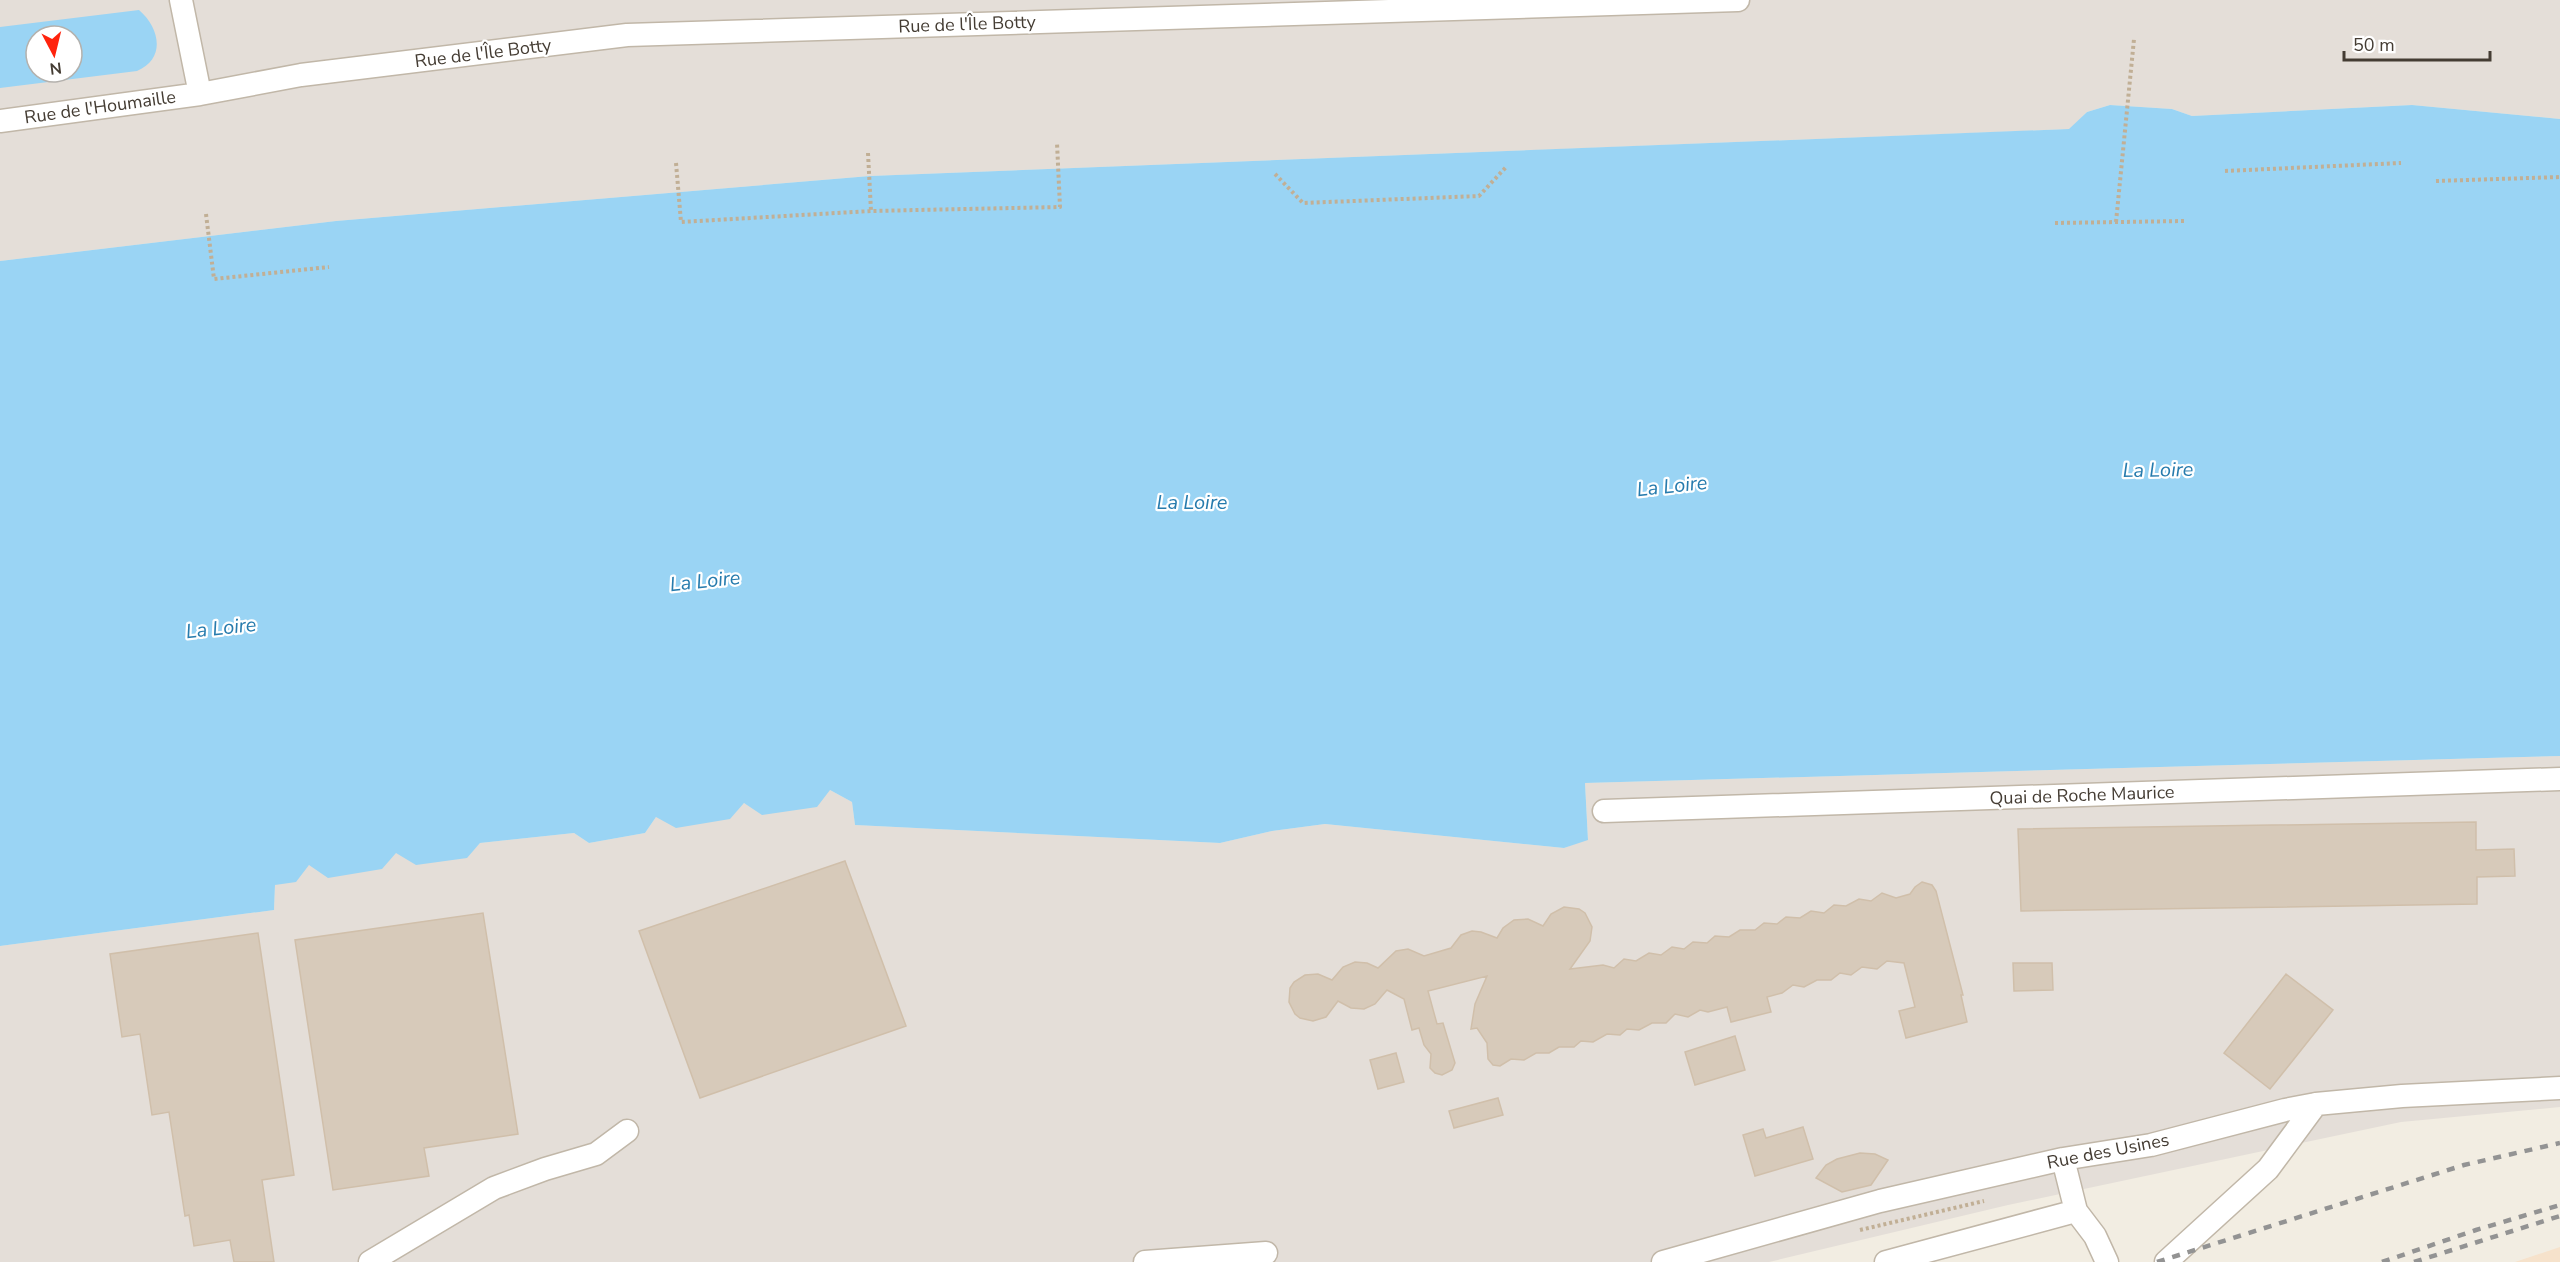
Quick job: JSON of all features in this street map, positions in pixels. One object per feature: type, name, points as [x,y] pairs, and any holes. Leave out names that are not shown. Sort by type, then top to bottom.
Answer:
[{"type":"street","points":[[181,0],[184,24],[200,94]]},
{"type":"street","name":"Rue de l'Île Botty","points":[[200,94],[301,75],[627,35],[1293,7],[1738,0]]},
{"type":"street","name":"Rue de l'Houmaille","points":[[0,121],[200,94]]},
{"type":"street","name":"Quai de Roche Maurice","points":[[1604,811],[2560,779]]},
{"type":"street","name":"Rue des Usines","points":[[1663,1262],[1880,1201],[2063,1159],[2151,1145],[2256,1116],[2316,1104],[2402,1096],[2560,1088]]},
{"type":"street","points":[[2166,1262],[2268,1169],[2316,1104]]},
{"type":"street","points":[[370,1262],[495,1188],[545,1169],[596,1154],[627,1131]]},
{"type":"street","points":[[2063,1159],[2076,1211],[2095,1236],[2107,1262]]},
{"type":"street","points":[[1886,1262],[2076,1211]]},
{"type":"street","points":[[1144,1262],[1266,1253]]},
{"type":"path","points":[[2116,222],[2134,39]]},
{"type":"path","points":[[676,164],[681,222],[871,211],[1060,207],[1058,143]]},
{"type":"path","points":[[868,153],[871,211]]},
{"type":"path","points":[[2225,171],[2401,163]]},
{"type":"path","points":[[1275,174],[1304,203],[1479,196],[1507,166]]},
{"type":"path","points":[[2436,181],[2560,177]]},
{"type":"path","points":[[206,214],[214,279],[329,267]]},
{"type":"path","points":[[2055,223],[2185,221]]},
{"type":"path","points":[[1854,1232],[1985,1200]]},
{"type":"shaded area","points":[[0,0],[2560,0],[2560,119],[2412,105],[2192,116],[2172,109],[2110,105],[2087,112],[2070,129],[870,176],[336,221],[0,261]]},
{"type":"shaded area","points":[[2560,756],[2560,1107],[2401,1122],[2008,1205],[1769,1262],[0,1262],[0,946],[274,910],[275,885],[309,865],[395,853],[466,858],[480,843],[574,833],[589,843],[645,833],[656,817],[830,790],[852,802],[855,825],[1220,843],[1272,831],[1325,824],[1564,848],[1588,839],[1585,783]]},
{"type":"shaded area","points":[[2560,1247],[2560,1262],[2515,1262]]},
{"type":"water","points":[[139,10],[152,25],[157,43],[152,59],[137,71],[84,78],[84,24],[25,24]]},
{"type":"water","points":[[24,24],[24,84],[32,84],[0,88],[0,27]]},
{"type":"water","name":"La Loire","points":[[2110,105],[2172,109],[2192,116],[2412,105],[2560,119],[2560,756],[1585,783],[1588,840],[1564,848],[1325,824],[1272,831],[1220,843],[855,825],[852,802],[830,790],[817,807],[762,815],[744,803],[730,819],[676,828],[656,817],[645,833],[589,843],[574,833],[480,843],[467,858],[416,865],[396,853],[382,869],[328,878],[309,865],[296,882],[275,885],[274,910],[0,946],[0,261],[336,221],[870,176],[2069,129],[2087,112]]},
{"type":"building","points":[[2476,822],[2476,850],[2514,849],[2515,876],[2477,877],[2477,904],[2021,911],[2018,829]]},
{"type":"building","points":[[845,861],[906,1026],[700,1098],[639,931]]},
{"type":"building","points":[[1922,882],[1932,885],[1936,891],[1963,995],[1961,995],[1967,1022],[1906,1038],[1899,1011],[1915,1007],[1904,963],[1887,961],[1877,969],[1862,967],[1851,975],[1840,973],[1831,980],[1817,980],[1804,987],[1793,985],[1782,993],[1767,997],[1771,1012],[1731,1022],[1727,1007],[1708,1012],[1700,1010],[1688,1017],[1675,1014],[1666,1023],[1652,1023],[1639,1030],[1627,1029],[1620,1035],[1607,1034],[1593,1042],[1581,1041],[1574,1047],[1559,1047],[1549,1053],[1536,1053],[1524,1060],[1511,1059],[1500,1066],[1493,1065],[1488,1059],[1487,1043],[1477,1028],[1471,1029],[1475,1004],[1487,976],[1428,991],[1437,1024],[1443,1023],[1455,1063],[1452,1070],[1442,1075],[1430,1068],[1431,1054],[1424,1045],[1419,1028],[1412,1030],[1404,999],[1387,990],[1375,1004],[1364,1009],[1351,1008],[1338,1001],[1326,1017],[1313,1021],[1300,1018],[1295,1014],[1289,1002],[1290,988],[1294,982],[1305,975],[1318,974],[1332,980],[1343,967],[1355,962],[1367,963],[1378,968],[1396,951],[1408,949],[1424,956],[1451,948],[1461,935],[1472,931],[1497,938],[1503,928],[1514,920],[1528,919],[1543,926],[1551,914],[1564,907],[1579,909],[1585,913],[1592,927],[1590,941],[1570,969],[1603,965],[1614,968],[1624,959],[1636,961],[1649,953],[1661,955],[1672,947],[1684,949],[1693,942],[1707,943],[1715,936],[1729,937],[1740,930],[1755,930],[1764,923],[1777,924],[1786,917],[1800,918],[1811,911],[1824,913],[1834,905],[1846,906],[1859,899],[1871,901],[1882,893],[1896,898],[1910,894]]},
{"type":"building","points":[[483,913],[518,1134],[424,1148],[429,1176],[333,1190],[295,940]]},
{"type":"building","points":[[258,933],[294,1175],[262,1180],[274,1262],[234,1262],[230,1240],[194,1246],[189,1215],[185,1216],[169,1112],[152,1115],[140,1034],[122,1037],[110,954]]},
{"type":"building","points":[[2013,963],[2052,963],[2053,990],[2014,991]]},
{"type":"building","points":[[2286,974],[2333,1010],[2270,1089],[2224,1053]]},
{"type":"building","points":[[1735,1036],[1745,1070],[1695,1085],[1685,1052]]},
{"type":"building","points":[[1396,1053],[1404,1082],[1378,1089],[1370,1060]]},
{"type":"building","points":[[1498,1098],[1503,1115],[1454,1128],[1449,1111]]},
{"type":"building","points":[[1803,1127],[1813,1159],[1755,1176],[1743,1135],[1763,1129],[1766,1138]]},
{"type":"building","points":[[1860,1153],[1875,1154],[1888,1160],[1871,1185],[1842,1192],[1816,1178],[1826,1165],[1837,1159]]},
{"type":"railway","points":[[2157,1262],[2464,1165],[2560,1143]]},
{"type":"railway","points":[[2382,1262],[2476,1230],[2560,1205]]},
{"type":"railway","points":[[2414,1262],[2560,1216]]}]
